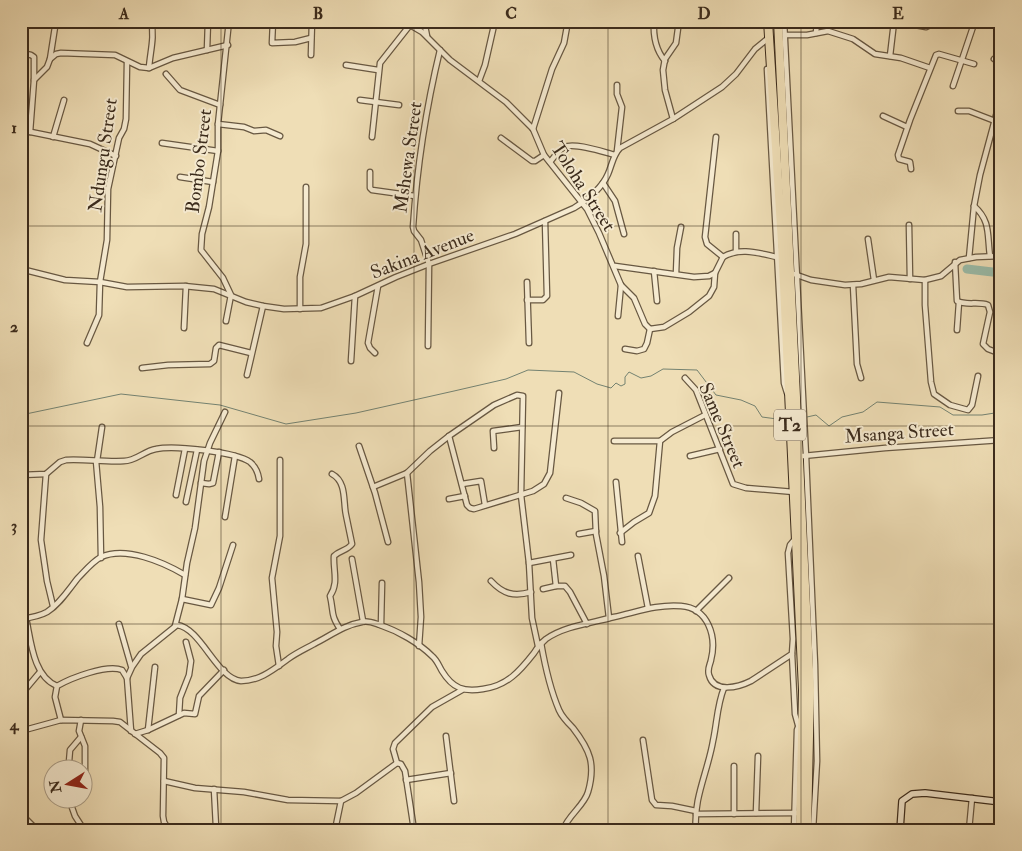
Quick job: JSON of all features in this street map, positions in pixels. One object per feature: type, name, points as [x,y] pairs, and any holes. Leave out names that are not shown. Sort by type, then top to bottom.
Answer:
[{"type":"highway","name":"T2","points":[[766,21],[790,340],[803,456],[810,690],[807,830]]},
{"type":"highway","name":"T2","points":[[778,21],[794,274],[788,302]]},
{"type":"highway","name":"T2","points":[[790,340],[789,402],[803,690],[798,813],[800,830]]},
{"type":"street","points":[[34,80],[47,67],[50,59],[55,27],[54,21]]},
{"type":"street","points":[[149,68],[150,49],[153,40],[151,21]]},
{"type":"street","points":[[207,50],[208,21]]},
{"type":"street","name":"Bombo Street","points":[[229,21],[228,45],[218,124],[218,151],[209,207],[202,234],[201,250],[223,278],[231,295]]},
{"type":"street","points":[[272,21],[272,43],[295,42],[311,38]]},
{"type":"street","points":[[311,55],[312,21]]},
{"type":"street","name":"Toloha Street","points":[[396,21],[410,25],[427,36],[440,50],[506,102],[533,129],[544,154],[582,203],[600,233],[621,284],[634,298],[645,324],[650,329]]},
{"type":"street","points":[[424,21],[427,36]]},
{"type":"street","points":[[479,81],[485,65],[495,21]]},
{"type":"street","points":[[533,129],[552,69],[564,42],[568,21]]},
{"type":"street","points":[[654,21],[656,47],[658,54],[665,61]]},
{"type":"street","points":[[673,119],[664,84],[663,70],[665,61],[675,48],[679,21]]},
{"type":"street","points":[[766,21],[784,383],[789,402]]},
{"type":"street","points":[[784,21],[794,274],[817,723],[813,830]]},
{"type":"street","points":[[816,33],[817,21]]},
{"type":"street","points":[[890,56],[894,22],[926,27],[930,25],[931,21]]},
{"type":"street","points":[[953,86],[975,21]]},
{"type":"street","points":[[372,137],[378,70],[383,58],[410,25]]},
{"type":"street","points":[[785,35],[807,35],[828,30],[853,39],[875,54],[890,56],[930,68]]},
{"type":"street","points":[[550,162],[562,149],[568,146],[616,153],[624,146],[673,119],[730,81],[755,49],[766,40]]},
{"type":"street","points":[[50,59],[56,54],[67,52],[115,55],[140,67],[149,68],[173,58],[228,45]]},
{"type":"street","name":"Mshewa Street","points":[[428,346],[429,264],[421,240],[412,226],[431,86],[440,50]]},
{"type":"street","points":[[22,52],[34,58],[30,132]]},
{"type":"street","points":[[911,169],[910,162],[898,157],[907,127],[930,68],[938,54],[974,64]]},
{"type":"street","points":[[994,59],[1001,64]]},
{"type":"street","name":"Ndungu Street","points":[[86,343],[99,315],[100,282],[107,240],[108,189],[119,138],[124,129],[126,119],[127,62]]},
{"type":"street","points":[[346,65],[378,70]]},
{"type":"street","points":[[166,74],[180,90],[220,105]]},
{"type":"street","name":"Sakina Avenue","points":[[21,269],[65,280],[100,282],[127,287],[186,286],[214,289],[246,302],[263,306],[326,307],[429,264],[507,237],[582,203],[603,183],[616,153],[622,107],[617,94],[617,85]]},
{"type":"street","points":[[969,258],[974,206],[980,175],[1001,97]]},
{"type":"street","points":[[53,137],[64,100]]},
{"type":"street","points":[[360,100],[399,104]]},
{"type":"street","points":[[958,111],[969,111],[994,122]]},
{"type":"street","points":[[883,116],[907,127]]},
{"type":"street","points":[[218,124],[244,127],[254,131],[266,130],[280,136]]},
{"type":"street","points":[[21,130],[90,144],[116,156]]},
{"type":"street","points":[[716,137],[705,237],[707,244],[723,257]]},
{"type":"street","points":[[501,138],[533,161],[544,154]]},
{"type":"street","points":[[162,144],[218,151]]},
{"type":"street","points":[[370,172],[370,188],[375,192],[415,196]]},
{"type":"street","points":[[180,176],[213,182]]},
{"type":"street","points":[[603,183],[615,201],[624,234]]},
{"type":"street","points":[[300,308],[300,277],[306,234],[306,187]]},
{"type":"street","points":[[974,206],[982,213],[986,221],[990,256]]},
{"type":"street","points":[[527,300],[543,300],[547,296],[545,221]]},
{"type":"street","points":[[909,225],[910,279]]},
{"type":"street","points":[[676,274],[677,248],[681,227]]},
{"type":"street","points":[[736,234],[736,251]]},
{"type":"street","points":[[868,239],[874,280]]},
{"type":"street","points":[[625,349],[637,351],[644,349],[650,329],[664,327],[689,312],[709,296],[714,287],[715,273],[723,257],[736,251],[758,252],[777,257]]},
{"type":"street","points":[[794,274],[825,282],[853,285],[889,277],[925,280],[941,276],[955,262],[969,258],[1001,256]]},
{"type":"street","points":[[955,262],[956,297],[959,302],[957,330]]},
{"type":"street","points":[[615,266],[699,277],[715,273]]},
{"type":"street","points":[[654,271],[657,301]]},
{"type":"street","points":[[925,280],[931,382],[934,394],[950,405],[968,410],[972,407],[978,376]]},
{"type":"street","points":[[527,282],[529,343]]},
{"type":"street","points":[[618,316],[621,284]]},
{"type":"street","points":[[853,285],[857,366],[861,378]]},
{"type":"street","points":[[184,328],[186,286]]},
{"type":"street","points":[[375,353],[368,343],[378,286]]},
{"type":"street","points":[[226,321],[231,295]]},
{"type":"street","points":[[351,360],[355,296]]},
{"type":"street","points":[[959,302],[988,305],[990,312],[983,344],[988,349],[1001,354]]},
{"type":"street","points":[[247,375],[263,306]]},
{"type":"street","points":[[142,368],[210,364],[214,361],[216,348],[219,345],[251,353]]},
{"type":"street","name":"Same Street","points":[[685,378],[696,390],[733,484],[746,488],[794,492]]},
{"type":"street","points":[[449,436],[467,505],[470,508],[533,491],[547,481],[551,464],[559,393]]},
{"type":"street","points":[[373,487],[407,473],[449,436],[494,406],[519,394],[523,396],[521,495],[529,563],[532,618],[550,684],[560,711],[584,742],[590,754],[592,764],[587,795],[566,821],[562,830]]},
{"type":"street","points":[[127,678],[141,654],[175,626],[194,535],[200,483],[207,451],[225,412]]},
{"type":"street","points":[[614,441],[660,441],[672,432],[705,415]]},
{"type":"street","points":[[101,558],[100,506],[96,461],[102,427]]},
{"type":"street","points":[[494,448],[493,431],[522,427]]},
{"type":"street","name":"Msanga Street","points":[[803,456],[1001,440]]},
{"type":"street","points":[[620,533],[649,513],[655,496],[660,441]]},
{"type":"street","points":[[359,446],[373,487],[388,542]]},
{"type":"street","points":[[21,474],[46,474],[60,462],[66,460],[131,460],[154,449],[185,449],[219,452],[235,456],[251,463],[257,471],[259,479]]},
{"type":"street","points":[[176,495],[185,449]]},
{"type":"street","points":[[690,456],[720,449]]},
{"type":"street","points":[[186,502],[197,450]]},
{"type":"street","points":[[200,483],[212,483],[219,452]]},
{"type":"street","points":[[225,517],[235,456]]},
{"type":"street","points":[[279,666],[272,578],[280,536],[280,460]]},
{"type":"street","points":[[407,473],[419,582],[421,617],[419,646]]},
{"type":"street","points":[[46,474],[41,540],[53,606]]},
{"type":"street","points":[[332,474],[336,476],[343,488],[352,544],[346,551],[337,553],[334,556],[335,589],[330,596],[333,605],[332,615],[340,630]]},
{"type":"street","points":[[462,484],[481,481],[485,505]]},
{"type":"street","points":[[616,482],[622,542]]},
{"type":"street","points":[[449,499],[465,496]]},
{"type":"street","points":[[566,498],[581,503],[595,511],[596,531],[609,618]]},
{"type":"street","points":[[579,534],[596,531]]},
{"type":"street","points":[[794,830],[798,813],[798,726],[795,714],[788,553],[790,545],[796,538]]},
{"type":"street","points":[[182,599],[208,605],[214,602],[233,545]]},
{"type":"street","points":[[57,686],[49,682],[40,672],[23,619],[47,612],[90,565],[101,558],[121,554],[138,556],[162,562],[185,575]]},
{"type":"street","points":[[529,563],[571,555]]},
{"type":"street","points":[[638,556],[648,608]]},
{"type":"street","points":[[553,559],[556,586]]},
{"type":"street","points":[[352,560],[363,621]]},
{"type":"street","points":[[696,611],[729,578]]},
{"type":"street","points":[[492,581],[506,594],[514,595],[531,592]]},
{"type":"street","points":[[381,625],[382,583]]},
{"type":"street","points":[[543,589],[565,586],[587,624]]},
{"type":"street","points":[[414,830],[403,767],[397,763],[393,749],[395,743],[432,707],[462,690],[484,689],[501,685],[509,680],[548,637],[587,624],[648,608],[668,605],[684,606],[706,618],[710,627],[712,659],[708,668],[708,674],[716,684],[724,688],[739,686],[752,681],[792,654]]},
{"type":"street","points":[[175,626],[182,626],[190,632],[224,670],[241,681],[269,674],[298,652],[340,630],[363,621],[381,625],[433,656],[448,680],[462,690]]},
{"type":"street","points":[[119,624],[132,667]]},
{"type":"street","points":[[179,715],[180,698],[189,675],[191,662],[186,642]]},
{"type":"street","points":[[148,730],[155,667]]},
{"type":"street","points":[[57,686],[79,676],[112,668],[122,670],[127,678],[133,732]]},
{"type":"street","points":[[133,732],[148,730],[179,715],[195,714],[199,696],[224,670]]},
{"type":"street","points":[[21,698],[24,691],[40,672]]},
{"type":"street","points":[[57,686],[55,697],[61,720]]},
{"type":"street","points":[[696,830],[696,813],[702,782],[713,742],[718,703],[724,688]]},
{"type":"street","points":[[798,726],[802,716]]},
{"type":"street","points":[[21,731],[61,720],[120,722],[164,758],[163,816],[169,830]]},
{"type":"street","points":[[81,720],[79,731],[85,746],[85,758]]},
{"type":"street","points":[[446,736],[454,801]]},
{"type":"street","points":[[69,758],[70,750],[81,737]]},
{"type":"street","points":[[643,740],[652,800],[656,806],[672,806],[696,813],[798,813]]},
{"type":"street","points":[[756,813],[758,756]]},
{"type":"street","points":[[164,781],[195,788],[288,800],[342,801],[397,763]]},
{"type":"street","points":[[734,766],[734,814]]},
{"type":"street","points":[[406,780],[451,773]]},
{"type":"street","points":[[214,789],[216,827]]},
{"type":"street","points":[[900,830],[902,800],[909,795],[925,793],[1001,802]]},
{"type":"street","points":[[969,830],[972,798]]},
{"type":"street","points":[[335,830],[342,801]]},
{"type":"street","points":[[72,808],[84,830]]},
{"type":"street","points":[[21,814],[37,830]]},
{"type":"waterway","points":[[967,269],[1001,273]]},
{"type":"waterway","points":[[21,415],[121,394],[220,405],[286,424],[356,413],[506,379],[528,370],[574,372],[597,384],[611,388],[616,383],[621,386],[625,384],[625,377],[629,372],[641,378],[651,376],[663,369],[697,370],[716,395],[741,400],[755,406],[762,417],[777,419]]},
{"type":"waterway","points":[[807,417],[816,415],[829,426],[842,417],[863,412],[877,402],[940,407],[953,415],[982,415],[1001,412]]}]
